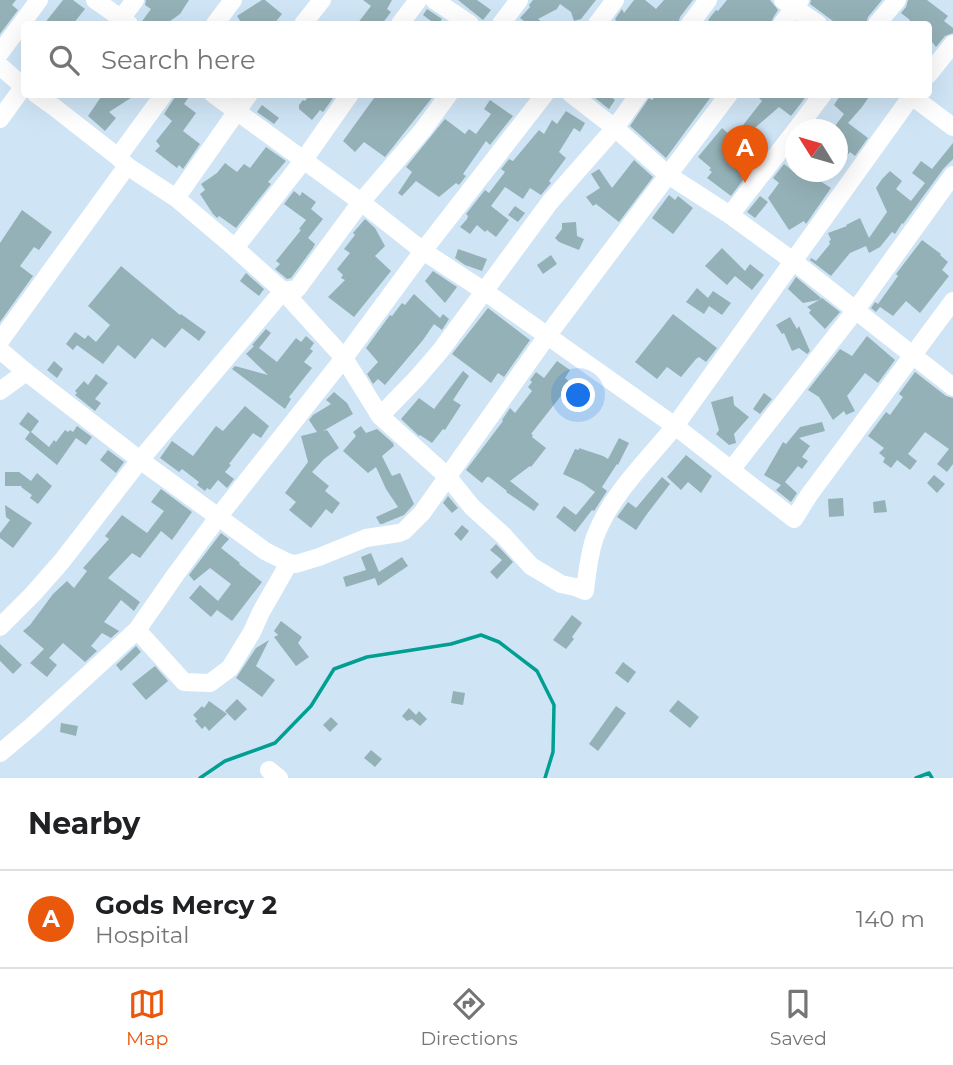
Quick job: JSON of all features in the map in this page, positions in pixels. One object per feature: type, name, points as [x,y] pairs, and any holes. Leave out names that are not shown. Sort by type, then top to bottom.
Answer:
[{"type":"street","points":[[24,21],[39,0]]},
{"type":"street","points":[[94,0],[121,21]]},
{"type":"street","points":[[123,21],[135,0]]},
{"type":"street","points":[[217,21],[233,0]]},
{"type":"street","points":[[305,21],[322,0]]},
{"type":"street","points":[[402,21],[418,0]]},
{"type":"street","points":[[434,0],[466,21]]},
{"type":"street","points":[[503,21],[519,0]]},
{"type":"street","points":[[599,21],[615,0]]},
{"type":"street","points":[[692,21],[708,0]]},
{"type":"street","points":[[880,21],[897,0]]},
{"type":"street","points":[[784,21],[793,3],[814,21]]},
{"type":"street","points":[[0,53],[21,24]]},
{"type":"street","points":[[932,71],[953,44]]},
{"type":"street","points":[[0,66],[21,84]]},
{"type":"street","points":[[0,119],[21,91]]},
{"type":"street","points":[[0,341],[123,162],[162,98]]},
{"type":"street","points":[[218,98],[361,202],[423,251],[675,426],[794,519],[953,301]]},
{"type":"street","points":[[176,198],[246,98]]},
{"type":"street","points":[[235,248],[303,161],[347,98]]},
{"type":"street","points":[[0,627],[62,561],[140,460],[283,291],[297,289],[361,202],[422,131],[446,98]]},
{"type":"street","points":[[0,753],[137,630],[219,516],[344,358],[542,98]]},
{"type":"street","points":[[576,98],[668,175],[730,215],[793,261],[953,387]]},
{"type":"street","points":[[380,416],[441,350],[550,202],[615,128],[636,98]]},
{"type":"street","points":[[0,350],[140,460],[265,551],[289,564],[319,557],[366,538],[399,533],[422,513],[547,336],[726,98]]},
{"type":"street","points":[[804,119],[820,98]]},
{"type":"street","points":[[59,101],[123,162],[176,198],[283,291],[344,358],[380,416],[448,477],[472,507],[503,535],[531,566],[561,584],[584,591],[594,538],[626,482],[675,426],[909,98]]},
{"type":"street","points":[[915,98],[953,127]]},
{"type":"street","points":[[730,215],[785,144]]},
{"type":"street","points":[[731,470],[855,311],[953,175]]},
{"type":"street","points":[[0,391],[26,372]]},
{"type":"street","points":[[137,630],[184,682],[210,683],[230,668],[289,564]]},
{"type":"building","points":[[0,0],[16,0],[12,5],[18,10],[0,34]]},
{"type":"building","points":[[63,0],[73,0],[85,9],[75,21],[46,21]]},
{"type":"building","points":[[146,0],[189,0],[180,14],[170,21],[142,21],[151,9],[145,5]]},
{"type":"building","points":[[262,0],[282,14],[276,21],[240,21],[237,16]]},
{"type":"building","points":[[363,0],[392,0],[387,9],[391,12],[384,21],[359,21],[371,6]]},
{"type":"building","points":[[458,0],[477,0],[491,10],[483,20]]},
{"type":"building","points":[[533,0],[596,0],[581,19],[574,21],[571,12],[560,4],[557,9],[538,19],[540,21],[524,21],[520,18]]},
{"type":"building","points":[[634,0],[645,0],[656,9],[664,0],[693,0],[679,21],[616,21],[622,9],[624,13]]},
{"type":"building","points":[[727,0],[770,0],[778,10],[772,21],[708,20]]},
{"type":"building","points":[[811,0],[882,0],[867,21],[833,21],[810,4]]},
{"type":"building","points":[[908,0],[927,0],[948,16],[944,21],[953,28],[953,33],[945,36],[936,47],[932,42],[932,21],[909,21],[901,13]]},
{"type":"building","points":[[427,9],[442,19],[431,21],[423,15]]},
{"type":"building","points":[[100,98],[131,98],[109,112],[116,118],[105,131],[88,116]]},
{"type":"building","points":[[174,98],[188,98],[184,104],[196,113],[183,131],[200,144],[183,169],[179,165],[177,168],[155,151],[160,146],[156,141],[172,121],[164,114]]},
{"type":"building","points":[[307,98],[333,98],[323,112],[320,110],[312,120],[299,109],[299,105]]},
{"type":"building","points":[[374,98],[432,98],[385,157],[364,142],[355,152],[343,141]]},
{"type":"building","points":[[595,98],[615,100],[609,109]]},
{"type":"building","points":[[649,98],[710,98],[666,158],[630,126]]},
{"type":"building","points":[[759,98],[805,98],[791,116],[779,107],[750,132],[763,142],[756,151],[761,156],[731,196],[707,178],[712,172],[709,170],[711,168],[698,157],[722,128],[733,138],[762,101]]},
{"type":"building","points":[[838,98],[868,98],[848,123],[848,119],[840,119],[844,114],[834,105]]},
{"type":"building","points":[[490,100],[513,116],[490,145],[486,141],[463,174],[466,176],[459,185],[456,183],[439,197],[416,181],[402,196],[398,193],[412,172],[406,167],[445,119],[465,134],[469,129],[476,134],[491,114],[484,109]]},
{"type":"building","points":[[262,105],[279,118],[274,124],[257,112]]},
{"type":"building","points":[[566,111],[585,123],[580,132],[574,128],[559,152],[566,158],[541,195],[530,188],[523,199],[505,187],[491,206],[509,220],[496,237],[477,225],[470,234],[460,227],[467,219],[466,214],[485,190],[489,193],[505,172],[501,169],[509,159],[513,161],[539,130],[544,134],[552,120],[557,124]]},
{"type":"building","points":[[848,123],[868,138],[855,156],[850,152],[848,154]]},
{"type":"building","points":[[953,143],[953,159],[895,234],[892,232],[880,247],[869,253],[866,246],[850,253],[831,276],[810,260],[811,258],[816,261],[830,244],[828,233],[860,218],[869,238],[887,212],[876,188],[882,179],[890,171],[902,181],[896,189],[911,201],[925,183],[912,173],[921,161],[932,169]]},
{"type":"building","points":[[266,147],[286,161],[236,228],[213,214],[200,194],[205,190],[201,184],[217,173],[225,163],[237,172],[244,164],[250,168]]},
{"type":"building","points":[[634,160],[653,177],[619,222],[596,204],[593,206],[586,197],[600,188],[591,174],[599,169],[612,188]]},
{"type":"building","points":[[784,164],[785,182],[822,182],[831,188],[806,224],[804,221],[789,230],[768,198],[779,183],[773,178]]},
{"type":"building","points":[[294,191],[300,196],[302,192],[316,202],[311,209],[323,219],[308,238],[315,244],[313,248],[291,278],[287,279],[275,269],[280,264],[276,261],[306,220],[284,204]]},
{"type":"building","points":[[669,195],[675,200],[678,196],[693,208],[673,234],[652,218]]},
{"type":"building","points":[[760,196],[768,202],[755,218],[747,212]]},
{"type":"building","points":[[515,206],[525,213],[518,222],[508,215]]},
{"type":"building","points":[[22,210],[52,232],[39,250],[34,247],[20,266],[33,276],[0,322],[0,243]]},
{"type":"building","points":[[365,219],[375,228],[385,246],[375,256],[391,271],[354,317],[328,297],[345,280],[337,269],[350,253],[344,249]]},
{"type":"building","points":[[576,222],[577,236],[584,239],[579,250],[555,238],[562,229],[562,223]]},
{"type":"building","points":[[922,240],[948,262],[942,270],[949,276],[920,313],[906,301],[893,316],[880,307],[876,312],[871,308],[875,302],[878,304],[898,276],[896,274]]},
{"type":"building","points":[[722,248],[745,271],[750,264],[764,275],[752,290],[735,276],[727,285],[705,266]]},
{"type":"building","points":[[458,249],[487,259],[482,271],[455,258]]},
{"type":"building","points":[[551,255],[557,264],[543,274],[537,265]]},
{"type":"building","points":[[121,266],[180,315],[206,332],[199,341],[182,328],[165,348],[152,338],[135,359],[118,345],[103,364],[77,345],[73,350],[66,344],[75,332],[85,339],[88,335],[96,342],[110,325],[88,306]]},
{"type":"building","points":[[433,271],[457,287],[445,303],[425,281]]},
{"type":"building","points":[[246,273],[264,289],[259,296],[240,281]]},
{"type":"building","points":[[796,277],[821,298],[803,303],[788,289]]},
{"type":"building","points":[[697,288],[708,298],[713,291],[731,303],[722,315],[709,306],[704,314],[686,302]]},
{"type":"building","points":[[414,294],[440,318],[443,314],[449,319],[442,330],[434,324],[385,385],[378,379],[373,384],[367,374],[378,362],[366,348],[390,315],[392,316],[402,303],[405,305]]},
{"type":"building","points":[[822,298],[840,312],[825,329],[809,313],[811,310],[807,307]]},
{"type":"building","points":[[488,308],[530,340],[504,377],[498,373],[491,383],[452,354]]},
{"type":"building","points":[[673,314],[717,348],[706,362],[699,357],[696,359],[681,377],[667,367],[657,379],[635,362]]},
{"type":"building","points":[[790,317],[797,329],[799,326],[810,351],[807,354],[799,348],[792,351],[784,333],[782,334],[776,325]]},
{"type":"building","points":[[266,329],[271,333],[259,348],[277,362],[296,338],[301,342],[306,336],[314,343],[310,349],[313,351],[304,362],[312,368],[289,397],[291,399],[285,409],[232,369],[235,366],[268,375],[246,354]]},
{"type":"building","points":[[867,336],[895,360],[878,383],[865,373],[847,396],[855,411],[846,415],[844,411],[833,420],[819,397],[808,390],[840,349],[852,356]]},
{"type":"building","points":[[54,361],[63,369],[57,378],[47,370]]},
{"type":"building","points":[[557,361],[570,370],[565,378],[571,383],[531,434],[546,448],[531,467],[510,481],[539,504],[534,511],[489,477],[482,483],[466,470],[510,408],[515,413],[532,391],[528,387],[536,372],[544,378]]},
{"type":"building","points":[[463,371],[469,376],[453,400],[461,405],[445,430],[443,429],[432,443],[419,436],[401,419],[419,398],[434,409]]},
{"type":"building","points":[[915,372],[946,396],[953,398],[953,464],[947,472],[937,464],[949,449],[925,432],[908,454],[917,461],[910,470],[897,460],[891,468],[883,462],[885,458],[879,453],[884,448],[868,436],[886,412],[890,415],[903,397],[899,394]]},
{"type":"building","points":[[96,374],[108,383],[95,399],[101,403],[95,411],[75,395],[75,391],[84,381],[88,385]]},
{"type":"building","points":[[334,392],[347,403],[353,414],[323,431],[327,430],[339,448],[312,472],[329,486],[325,491],[340,503],[332,514],[326,509],[311,528],[289,510],[296,502],[285,493],[308,462],[301,436],[317,432],[309,420],[331,404],[326,400]]},
{"type":"building","points":[[764,393],[772,399],[760,414],[753,409]]},
{"type":"building","points":[[733,396],[734,405],[749,417],[734,434],[736,443],[729,445],[716,434],[719,430],[711,402]]},
{"type":"building","points":[[245,406],[269,426],[261,438],[253,433],[229,464],[231,465],[225,472],[234,479],[227,488],[218,480],[210,490],[207,488],[205,491],[197,485],[199,482],[182,469],[179,472],[160,458],[172,441],[193,456],[216,426],[223,431]]},
{"type":"building","points":[[28,412],[39,421],[31,432],[49,447],[65,430],[73,432],[77,426],[92,437],[86,445],[76,438],[57,465],[25,439],[30,432],[19,424]]},
{"type":"building","points":[[822,422],[825,431],[799,438],[810,446],[802,457],[808,461],[802,469],[798,466],[785,482],[797,493],[791,502],[776,490],[781,485],[764,475],[783,442],[786,444],[800,427]]},
{"type":"building","points":[[361,426],[366,433],[377,429],[393,443],[394,446],[382,456],[392,476],[400,473],[414,504],[404,515],[382,524],[376,517],[398,507],[376,467],[368,473],[343,451],[356,436],[353,432]]},
{"type":"building","points":[[619,438],[629,443],[618,465],[602,487],[607,491],[575,532],[556,517],[564,506],[576,515],[595,492],[563,474],[575,449],[579,448],[608,459]]},
{"type":"building","points":[[108,450],[124,462],[116,473],[100,460]]},
{"type":"building","points":[[686,455],[712,476],[701,493],[688,482],[681,490],[667,477]]},
{"type":"building","points":[[5,472],[19,472],[31,481],[37,473],[52,486],[38,504],[22,486],[5,486]]},
{"type":"building","points":[[934,475],[945,484],[937,493],[927,483]]},
{"type":"building","points":[[662,477],[670,484],[636,530],[617,517],[628,502],[636,508]]},
{"type":"building","points":[[161,489],[192,512],[172,540],[161,531],[140,558],[132,553],[108,578],[140,602],[134,611],[121,600],[104,622],[119,631],[111,638],[102,633],[91,646],[97,651],[85,662],[63,643],[49,658],[57,665],[47,677],[30,663],[44,649],[23,631],[67,581],[74,588],[87,571],[83,568],[109,539],[105,536],[122,515],[147,533],[164,511],[151,502]]},
{"type":"building","points":[[448,496],[458,508],[452,513],[443,503]]},
{"type":"building","points":[[843,498],[844,516],[829,517],[828,499]]},
{"type":"building","points":[[885,500],[887,512],[874,513],[873,502]]},
{"type":"building","points":[[5,505],[32,523],[13,548],[0,538],[0,533],[10,520],[6,517]]},
{"type":"building","points":[[462,525],[469,531],[461,541],[454,534]]},
{"type":"building","points":[[221,533],[229,539],[221,548],[262,582],[232,621],[217,610],[211,617],[189,598],[200,585],[218,601],[231,584],[210,568],[194,581],[189,575]]},
{"type":"building","points":[[496,544],[513,562],[497,579],[490,572],[502,560],[490,550]]},
{"type":"building","points":[[371,553],[379,572],[402,557],[408,566],[378,586],[375,578],[346,587],[343,577],[366,570],[361,557]]},
{"type":"building","points":[[572,615],[582,623],[566,649],[553,640]]},
{"type":"building","points":[[281,621],[302,637],[298,643],[309,657],[296,666],[274,637],[278,635],[274,631]]},
{"type":"building","points":[[269,640],[256,666],[275,680],[262,697],[236,678],[256,648]]},
{"type":"building","points":[[0,644],[22,665],[13,674],[0,661]]},
{"type":"building","points":[[136,646],[141,652],[121,671],[116,665]]},
{"type":"building","points":[[623,662],[636,672],[628,683],[615,673]]},
{"type":"building","points":[[155,666],[168,681],[146,700],[132,684]]},
{"type":"building","points":[[453,691],[465,693],[463,705],[451,703]]},
{"type":"building","points":[[237,699],[247,709],[235,721],[225,711]]},
{"type":"building","points":[[678,700],[699,717],[690,728],[669,711]]},
{"type":"building","points":[[209,701],[227,714],[209,731],[205,726],[202,729],[193,715]]},
{"type":"building","points":[[616,706],[626,713],[598,751],[589,744]]},
{"type":"building","points":[[409,708],[416,715],[419,711],[427,719],[420,726],[412,719],[407,721],[402,716]]},
{"type":"building","points":[[331,717],[338,724],[330,732],[323,725]]},
{"type":"building","points":[[61,723],[78,726],[76,736],[60,732]]},
{"type":"building","points":[[371,750],[382,759],[375,767],[364,758]]},
{"type":"waterway","points":[[200,778],[225,761],[275,743],[311,706],[334,669],[367,657],[451,644],[481,635],[499,642],[537,671],[554,705],[553,752],[545,778]]},
{"type":"waterway","points":[[916,778],[929,773],[932,778]]},
{"type":"place","name":"Gods Mercy 2","points":[[745,183]]}]
